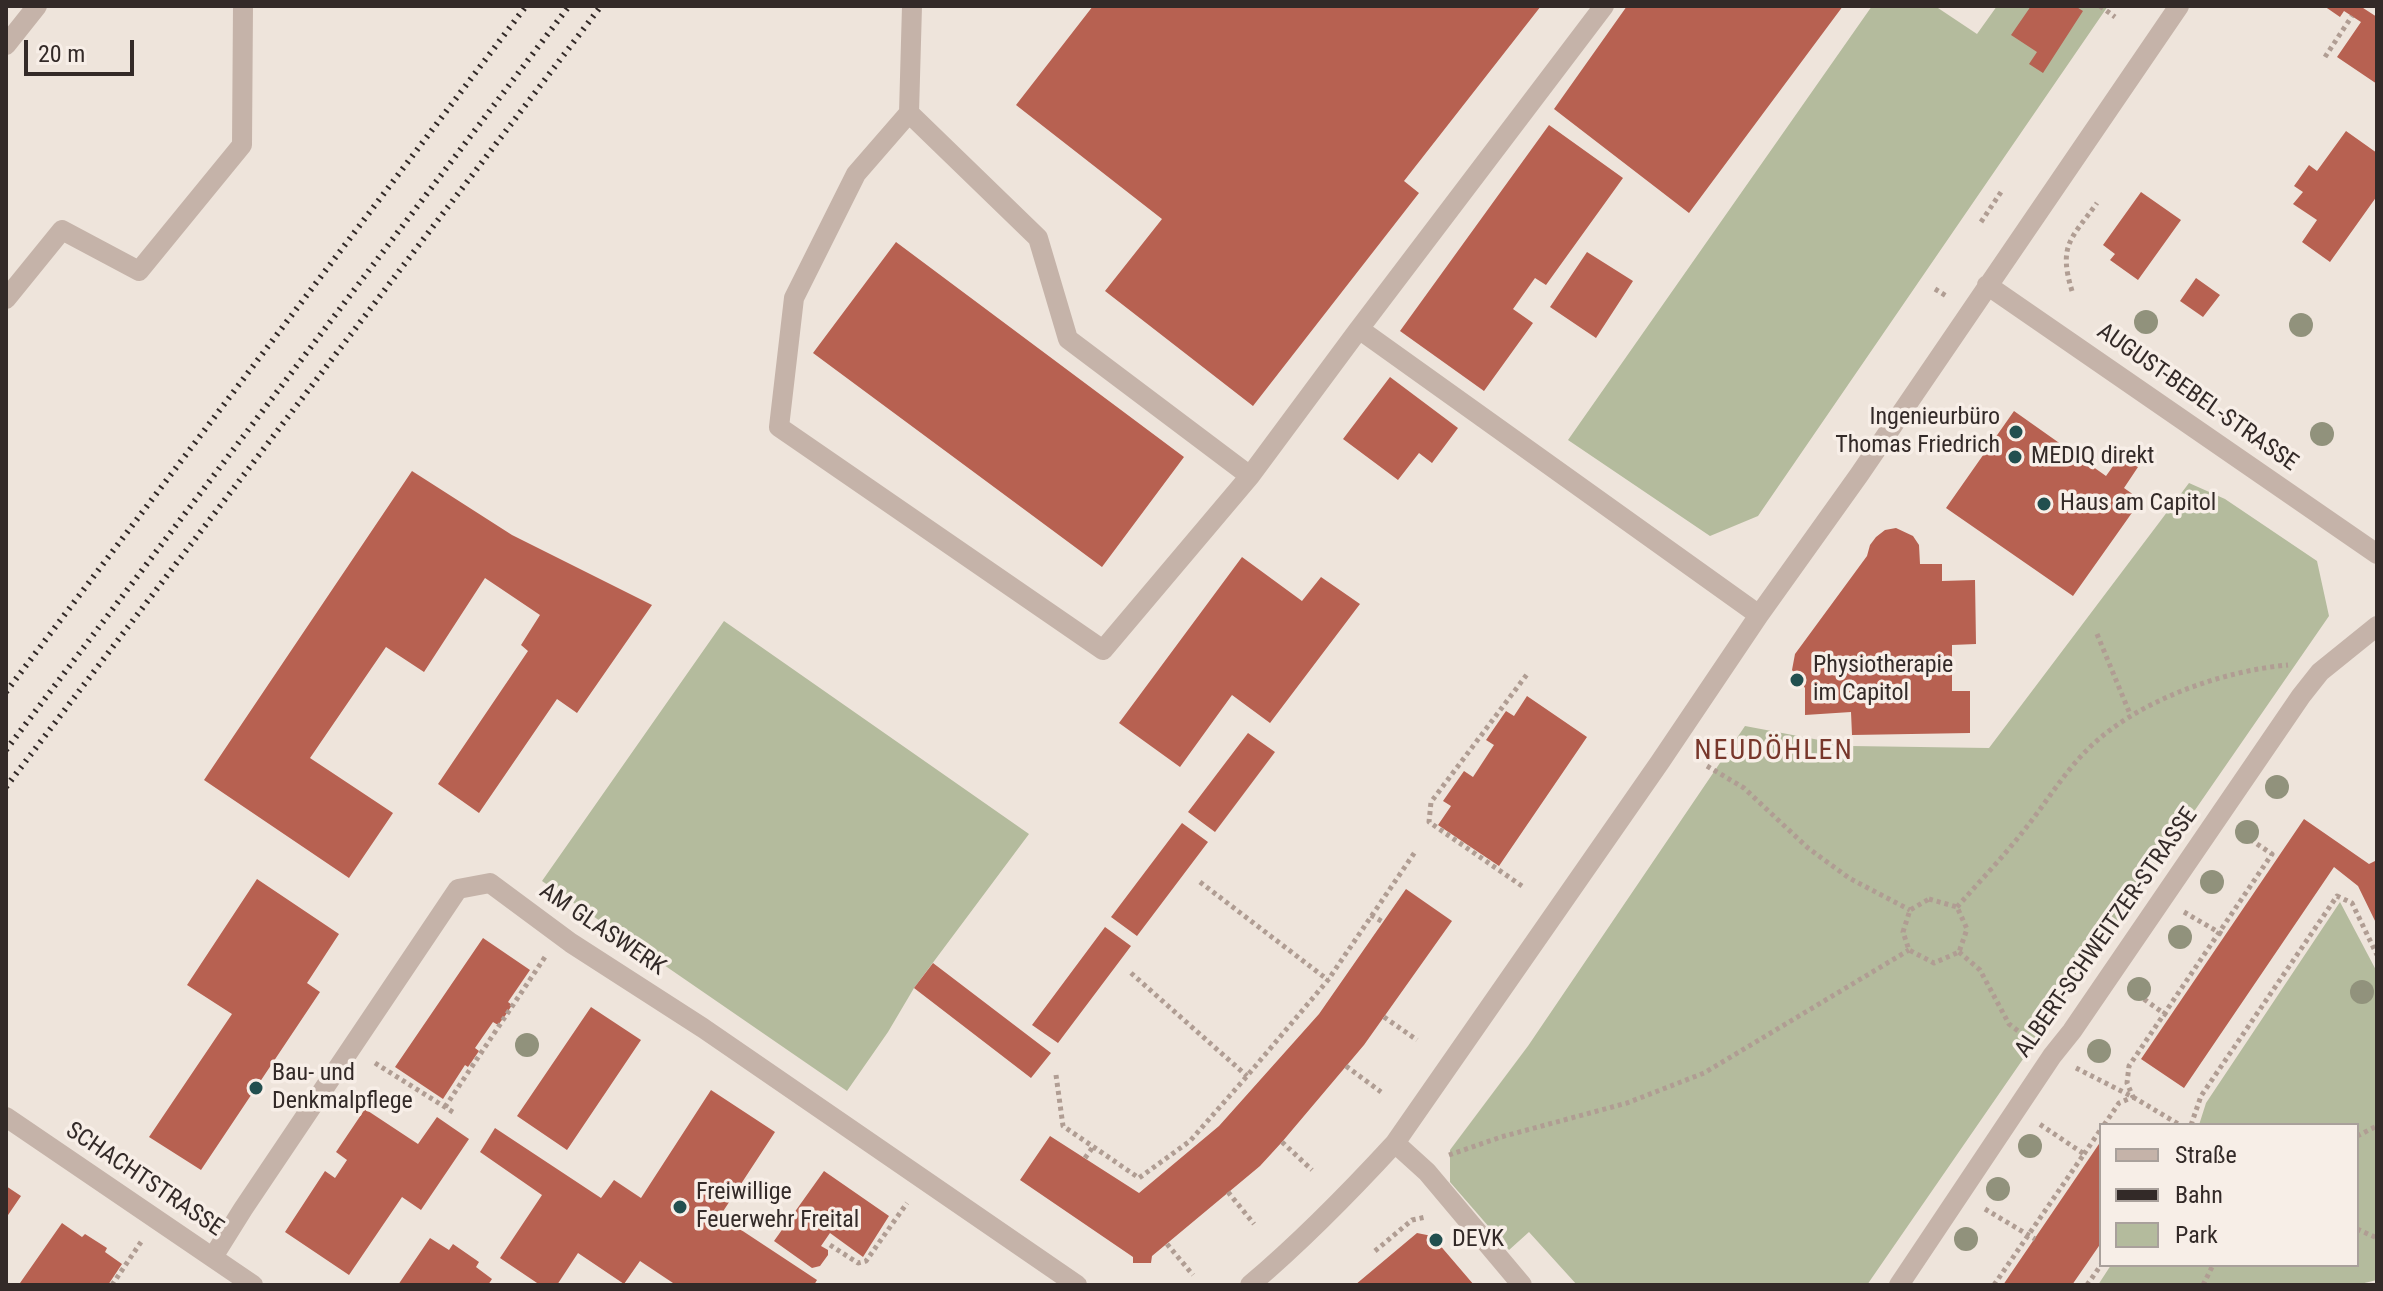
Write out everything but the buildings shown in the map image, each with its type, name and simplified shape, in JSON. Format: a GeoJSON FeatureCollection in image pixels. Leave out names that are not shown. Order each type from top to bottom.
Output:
{"type":"FeatureCollection","features":[{"type":"Feature","properties":{"kind":"street"},"geometry":{"type":"LineString","coordinates":[[6,45],[37,6]]}},
{"type":"Feature","properties":{"kind":"street"},"geometry":{"type":"LineString","coordinates":[[6,299],[62,230],[139,271],[242,145],[243,6]]}},
{"type":"Feature","properties":{"kind":"street"},"geometry":{"type":"LineString","coordinates":[[912,6],[909,113],[856,174],[794,298],[779,427],[1103,650],[1250,476],[1604,6]]}},
{"type":"Feature","properties":{"kind":"street"},"geometry":{"type":"LineString","coordinates":[[1250,1285],[1292,1249],[1395,1143],[1859,475],[2179,6]]}},
{"type":"Feature","properties":{"kind":"street"},"geometry":{"type":"LineString","coordinates":[[909,113],[1038,238],[1068,339],[1250,476]]}},
{"type":"Feature","properties":{"kind":"street","name":"AUGUST-BEBEL-STRASSE"},"geometry":{"type":"LineString","coordinates":[[1987,285],[2377,554]]}},
{"type":"Feature","properties":{"kind":"street"},"geometry":{"type":"LineString","coordinates":[[1359,329],[1759,615]]}},
{"type":"Feature","properties":{"kind":"street","name":"ALBERT-SCHWEITZER-STRASSE"},"geometry":{"type":"LineString","coordinates":[[1899,1285],[2052,1056],[2301,696],[2320,672],[2377,626]]}},
{"type":"Feature","properties":{"kind":"street","name":"AM GLASWERK"},"geometry":{"type":"LineString","coordinates":[[213,1257],[458,889],[490,883],[571,943],[703,1028],[1077,1285]]}},
{"type":"Feature","properties":{"kind":"street","name":"SCHACHTSTRASSE"},"geometry":{"type":"LineString","coordinates":[[6,1117],[253,1285]]}},
{"type":"Feature","properties":{"kind":"street"},"geometry":{"type":"LineString","coordinates":[[1395,1143],[1427,1172],[1522,1285]]}},
{"type":"Feature","properties":{"kind":"path"},"geometry":{"type":"LineString","coordinates":[[2100,6],[2115,17]]}},
{"type":"Feature","properties":{"kind":"path"},"geometry":{"type":"LineString","coordinates":[[2325,57],[2352,16]]}},
{"type":"Feature","properties":{"kind":"path"},"geometry":{"type":"LineString","coordinates":[[1981,222],[2003,189]]}},
{"type":"Feature","properties":{"kind":"path"},"geometry":{"type":"LineString","coordinates":[[2072,291],[2065,268],[2065,253],[2071,238],[2097,203]]}},
{"type":"Feature","properties":{"kind":"path"},"geometry":{"type":"LineString","coordinates":[[2097,634],[2130,714]]}},
{"type":"Feature","properties":{"kind":"path"},"geometry":{"type":"LineString","coordinates":[[1957,907],[2020,836],[2088,748],[2130,714],[2204,683],[2264,667],[2291,665]]}},
{"type":"Feature","properties":{"kind":"path"},"geometry":{"type":"LineString","coordinates":[[1522,886],[1429,822],[1431,802],[1528,673]]}},
{"type":"Feature","properties":{"kind":"path"},"geometry":{"type":"LineString","coordinates":[[1707,766],[1744,788],[1808,848],[1849,878],[1910,910]]}},
{"type":"Feature","properties":{"kind":"path"},"geometry":{"type":"LineString","coordinates":[[2105,1123],[2119,1103],[2133,1097],[2127,1083],[2129,1066],[2167,1016],[2275,855],[2231,828]]}},
{"type":"Feature","properties":{"kind":"path"},"geometry":{"type":"LineString","coordinates":[[1056,1075],[1063,1126],[1139,1178],[1190,1141],[1247,1076],[1328,980],[1415,852]]}},
{"type":"Feature","properties":{"kind":"path"},"geometry":{"type":"LineString","coordinates":[[1200,882],[1328,980]]}},
{"type":"Feature","properties":{"kind":"path"},"geometry":{"type":"LineString","coordinates":[[2192,1123],[2201,1096],[2337,896],[2352,903],[2377,955]]}},
{"type":"Feature","properties":{"kind":"path"},"geometry":{"type":"LineString","coordinates":[[1929,899],[1957,907],[1967,929],[1959,952],[1934,963],[1909,950],[1903,932],[1910,910],[1929,899]]}},
{"type":"Feature","properties":{"kind":"path"},"geometry":{"type":"LineString","coordinates":[[2180,909],[2222,935]]}},
{"type":"Feature","properties":{"kind":"path"},"geometry":{"type":"LineString","coordinates":[[1371,915],[1383,922]]}},
{"type":"Feature","properties":{"kind":"path"},"geometry":{"type":"LineString","coordinates":[[445,1107],[550,949]]}},
{"type":"Feature","properties":{"kind":"path"},"geometry":{"type":"LineString","coordinates":[[1438,1159],[1501,1137],[1627,1103],[1704,1073],[1909,950]]}},
{"type":"Feature","properties":{"kind":"path"},"geometry":{"type":"LineString","coordinates":[[1131,973],[1247,1076]]}},
{"type":"Feature","properties":{"kind":"path"},"geometry":{"type":"LineString","coordinates":[[2127,987],[2167,1016]]}},
{"type":"Feature","properties":{"kind":"path"},"geometry":{"type":"LineString","coordinates":[[1384,1017],[1417,1040]]}},
{"type":"Feature","properties":{"kind":"path"},"geometry":{"type":"LineString","coordinates":[[374,1063],[456,1114]]}},
{"type":"Feature","properties":{"kind":"path"},"geometry":{"type":"LineString","coordinates":[[1346,1066],[1381,1092]]}},
{"type":"Feature","properties":{"kind":"path"},"geometry":{"type":"LineString","coordinates":[[2034,1120],[2084,1154]]}},
{"type":"Feature","properties":{"kind":"path"},"geometry":{"type":"LineString","coordinates":[[2359,1135],[2377,1126]]}},
{"type":"Feature","properties":{"kind":"path"},"geometry":{"type":"LineString","coordinates":[[1994,1285],[2099,1132]]}},
{"type":"Feature","properties":{"kind":"path"},"geometry":{"type":"LineString","coordinates":[[1282,1142],[1312,1170]]}},
{"type":"Feature","properties":{"kind":"path"},"geometry":{"type":"LineString","coordinates":[[1085,1158],[1093,1147]]}},
{"type":"Feature","properties":{"kind":"path"},"geometry":{"type":"LineString","coordinates":[[1228,1192],[1254,1224]]}},
{"type":"Feature","properties":{"kind":"path"},"geometry":{"type":"LineString","coordinates":[[830,1245],[858,1263],[866,1261],[907,1203]]}},
{"type":"Feature","properties":{"kind":"path"},"geometry":{"type":"LineString","coordinates":[[1977,1204],[2035,1239]]}},
{"type":"Feature","properties":{"kind":"path"},"geometry":{"type":"LineString","coordinates":[[1375,1251],[1412,1220],[1425,1216],[1432,1221]]}},
{"type":"Feature","properties":{"kind":"path"},"geometry":{"type":"LineString","coordinates":[[1167,1244],[1193,1275]]}},
{"type":"Feature","properties":{"kind":"path"},"geometry":{"type":"LineString","coordinates":[[112,1285],[138,1246]]}},
{"type":"Feature","properties":{"kind":"path"},"geometry":{"type":"LineString","coordinates":[[2087,1285],[2100,1267]]}},
{"type":"Feature","properties":{"kind":"path"},"geometry":{"type":"LineString","coordinates":[[2203,1285],[2212,1267]]}},
{"type":"Feature","properties":{"kind":"green space"},"geometry":{"type":"Polygon","coordinates":[[[1872,6],[1935,6],[1977,34],[1997,6],[2108,6],[1758,516],[1710,536],[1568,440],[1872,6]]]}},
{"type":"Feature","properties":{"kind":"green space"},"geometry":{"type":"Polygon","coordinates":[[[2189,483],[2225,499],[2317,561],[2329,616],[1867,1285],[1577,1285],[1529,1232],[1509,1250],[1450,1182],[1450,1150],[1528,1046],[1745,726],[1851,746],[1989,748],[2189,483]]]}},
{"type":"Feature","properties":{"kind":"green space"},"geometry":{"type":"Polygon","coordinates":[[[724,621],[1029,834],[914,988],[847,1091],[542,881],[724,621]]]}},
{"type":"Feature","properties":{"kind":"green space"},"geometry":{"type":"Polygon","coordinates":[[[2340,902],[2377,972],[2377,1280],[2356,1285],[2098,1285],[2110,1267],[2359,1267],[2359,1123],[2200,1123],[2206,1103],[2340,902]]]}},
{"type":"Feature","properties":{"kind":"railway"},"geometry":{"type":"LineString","coordinates":[[6,692],[526,6]]}},
{"type":"Feature","properties":{"kind":"railway"},"geometry":{"type":"LineString","coordinates":[[6,750],[569,6]]}},
{"type":"Feature","properties":{"kind":"railway"},"geometry":{"type":"LineString","coordinates":[[6,787],[601,6]]}},
{"type":"Feature","properties":{"kind":"place","name":"Ingenieurbüro Thomas Friedrich"},"geometry":{"type":"Point","coordinates":[2016,432]}},
{"type":"Feature","properties":{"kind":"place","name":"MEDIQ direkt"},"geometry":{"type":"Point","coordinates":[2015,457]}},
{"type":"Feature","properties":{"kind":"place","name":"Haus am Capitol"},"geometry":{"type":"Point","coordinates":[2044,504]}},
{"type":"Feature","properties":{"kind":"place","name":"Physiotherapie im Capitol"},"geometry":{"type":"Point","coordinates":[1797,680]}},
{"type":"Feature","properties":{"kind":"place","name":"Bau- und Denkmalpflege"},"geometry":{"type":"Point","coordinates":[256,1088]}},
{"type":"Feature","properties":{"kind":"place","name":"Freiwillige Feuerwehr Freital"},"geometry":{"type":"Point","coordinates":[680,1207]}},
{"type":"Feature","properties":{"kind":"place","name":"DEVK"},"geometry":{"type":"Point","coordinates":[1436,1240]}},
{"type":"Feature","properties":{"kind":"district","name":"NEUDÖHLEN"},"geometry":{"type":"Point","coordinates":[1774,752]}}]}
